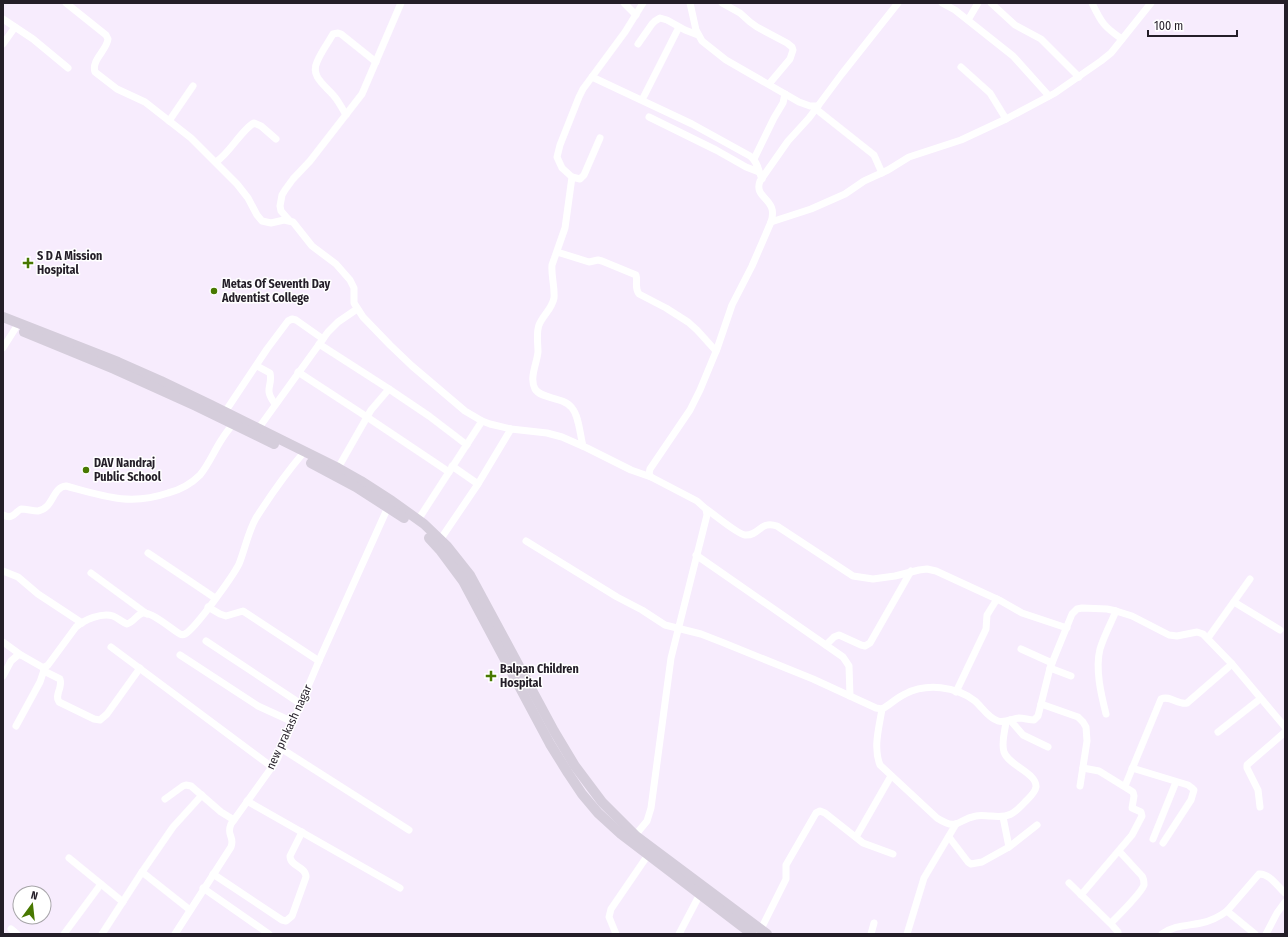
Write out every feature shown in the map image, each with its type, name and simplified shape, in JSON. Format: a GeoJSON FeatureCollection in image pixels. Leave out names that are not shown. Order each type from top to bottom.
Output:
{"type":"FeatureCollection","features":[{"type":"Feature","properties":{"kind":"main road"},"geometry":{"type":"LineString","coordinates":[[3,317],[161,380],[225,412],[302,454],[356,487],[416,527],[431,540],[456,570],[550,744],[582,794],[598,813],[764,932]]}},
{"type":"Feature","properties":{"kind":"main road"},"geometry":{"type":"LineString","coordinates":[[3,324],[114,369],[233,424],[338,468],[373,489],[418,520],[435,534],[456,556],[470,575],[554,731],[575,766],[602,802],[633,838]]}},
{"type":"Feature","properties":{"kind":"main road"},"geometry":{"type":"LineString","coordinates":[[650,851],[700,894],[752,934]]}},
{"type":"Feature","properties":{"kind":"street"},"geometry":{"type":"LineString","coordinates":[[66,3],[106,35],[108,39],[95,64],[95,72],[117,89],[145,102],[191,138],[238,184],[262,221],[271,223],[289,220]]}},
{"type":"Feature","properties":{"kind":"street"},"geometry":{"type":"LineString","coordinates":[[401,3],[364,90],[306,166],[293,179],[285,190],[282,195],[280,206],[281,211],[289,220],[293,222],[312,246],[336,264],[347,276],[354,288],[354,303],[357,309],[390,345],[412,366],[465,411],[482,422],[511,429],[554,434],[583,446],[697,500],[706,509],[741,534],[750,535],[770,524],[777,526],[853,576],[874,579],[894,576],[911,571],[927,569],[936,571],[997,599],[1022,613],[1067,628]]}},
{"type":"Feature","properties":{"kind":"street"},"geometry":{"type":"LineString","coordinates":[[624,3],[636,15]]}},
{"type":"Feature","properties":{"kind":"street"},"geometry":{"type":"LineString","coordinates":[[600,138],[584,176],[580,179],[572,177],[562,168],[557,157],[558,151],[579,97],[643,3]]}},
{"type":"Feature","properties":{"kind":"street"},"geometry":{"type":"LineString","coordinates":[[690,3],[694,24],[702,41],[721,57],[785,94],[806,104],[817,107],[874,155],[882,173]]}},
{"type":"Feature","properties":{"kind":"street"},"geometry":{"type":"LineString","coordinates":[[722,3],[792,47],[793,50],[790,59],[769,84]]}},
{"type":"Feature","properties":{"kind":"street"},"geometry":{"type":"LineString","coordinates":[[760,175],[803,126],[898,3]]}},
{"type":"Feature","properties":{"kind":"street"},"geometry":{"type":"LineString","coordinates":[[942,3],[955,10],[1013,56],[1049,96]]}},
{"type":"Feature","properties":{"kind":"street"},"geometry":{"type":"LineString","coordinates":[[968,20],[978,3]]}},
{"type":"Feature","properties":{"kind":"street"},"geometry":{"type":"LineString","coordinates":[[991,3],[1015,25],[1028,31],[1044,42],[1079,77]]}},
{"type":"Feature","properties":{"kind":"street"},"geometry":{"type":"LineString","coordinates":[[1092,3],[1109,30],[1122,39]]}},
{"type":"Feature","properties":{"kind":"street"},"geometry":{"type":"LineString","coordinates":[[771,222],[811,209],[845,194],[864,181],[882,173],[909,157],[961,140],[1006,120],[1064,88],[1108,56],[1151,3]]}},
{"type":"Feature","properties":{"kind":"street"},"geometry":{"type":"LineString","coordinates":[[3,19],[33,40],[68,68]]}},
{"type":"Feature","properties":{"kind":"street"},"geometry":{"type":"LineString","coordinates":[[638,44],[652,24],[658,19],[666,20],[698,35]]}},
{"type":"Feature","properties":{"kind":"street"},"geometry":{"type":"LineString","coordinates":[[3,44],[15,27]]}},
{"type":"Feature","properties":{"kind":"street"},"geometry":{"type":"LineString","coordinates":[[642,100],[679,27]]}},
{"type":"Feature","properties":{"kind":"street"},"geometry":{"type":"LineString","coordinates":[[346,115],[334,96],[321,84],[318,79],[315,73],[316,62],[333,34],[338,33],[376,62]]}},
{"type":"Feature","properties":{"kind":"street"},"geometry":{"type":"LineString","coordinates":[[961,67],[990,93],[1006,120]]}},
{"type":"Feature","properties":{"kind":"street"},"geometry":{"type":"LineString","coordinates":[[592,77],[692,124],[754,159],[760,175],[758,186],[759,190],[771,205],[773,216],[752,266],[732,305],[716,351],[700,390],[690,410],[652,464],[649,474],[651,477]]}},
{"type":"Feature","properties":{"kind":"street"},"geometry":{"type":"LineString","coordinates":[[169,121],[193,86]]}},
{"type":"Feature","properties":{"kind":"street"},"geometry":{"type":"LineString","coordinates":[[754,159],[783,103],[785,94]]}},
{"type":"Feature","properties":{"kind":"street"},"geometry":{"type":"LineString","coordinates":[[649,117],[716,150],[760,175]]}},
{"type":"Feature","properties":{"kind":"street"},"geometry":{"type":"LineString","coordinates":[[216,162],[225,155],[248,127],[254,123],[261,126],[276,139]]}},
{"type":"Feature","properties":{"kind":"street"},"geometry":{"type":"LineString","coordinates":[[572,177],[564,228],[552,270],[554,299],[538,327],[538,353],[534,372],[534,385],[535,390],[539,393],[563,400],[570,404],[576,414],[583,446]]}},
{"type":"Feature","properties":{"kind":"street"},"geometry":{"type":"LineString","coordinates":[[557,252],[589,262],[598,260],[602,261],[636,274],[637,277],[635,284],[639,294],[666,308],[688,322],[716,351]]}},
{"type":"Feature","properties":{"kind":"street"},"geometry":{"type":"LineString","coordinates":[[258,429],[298,372],[333,326],[357,309]]}},
{"type":"Feature","properties":{"kind":"street"},"geometry":{"type":"LineString","coordinates":[[225,412],[288,321],[292,319],[296,320],[321,341],[430,416],[467,444]]}},
{"type":"Feature","properties":{"kind":"street"},"geometry":{"type":"LineString","coordinates":[[3,348],[15,329]]}},
{"type":"Feature","properties":{"kind":"street"},"geometry":{"type":"LineString","coordinates":[[257,366],[270,373],[268,392],[275,404]]}},
{"type":"Feature","properties":{"kind":"street"},"geometry":{"type":"LineString","coordinates":[[298,372],[450,470],[478,484]]}},
{"type":"Feature","properties":{"kind":"street"},"geometry":{"type":"LineString","coordinates":[[338,468],[367,417],[389,389]]}},
{"type":"Feature","properties":{"kind":"street"},"geometry":{"type":"LineString","coordinates":[[418,520],[482,422]]}},
{"type":"Feature","properties":{"kind":"street"},"geometry":{"type":"LineString","coordinates":[[3,515],[11,517],[21,509],[41,510],[50,503],[59,488],[66,486],[105,497],[136,500],[172,492],[191,483],[200,474],[211,460],[222,439],[233,424]]}},
{"type":"Feature","properties":{"kind":"street"},"geometry":{"type":"LineString","coordinates":[[440,540],[478,484],[511,429]]}},
{"type":"Feature","properties":{"kind":"street"},"geometry":{"type":"LineString","coordinates":[[91,573],[146,614],[155,617],[183,635],[189,631],[216,598],[235,571],[255,520],[302,454]]}},
{"type":"Feature","properties":{"kind":"street","name":"new prakash nagar"},"geometry":{"type":"LineString","coordinates":[[175,934],[231,847],[233,842],[229,830],[234,820],[272,767],[282,749],[319,661],[388,508]]}},
{"type":"Feature","properties":{"kind":"street"},"geometry":{"type":"LineString","coordinates":[[633,838],[647,821],[651,808],[669,665],[696,555],[706,521],[706,509]]}},
{"type":"Feature","properties":{"kind":"street"},"geometry":{"type":"LineString","coordinates":[[526,541],[617,597],[651,615],[665,625],[701,634],[740,649],[876,708],[882,709],[905,694],[927,687],[935,687],[969,697],[995,720],[1008,721],[1019,718],[1034,720],[1038,716],[1051,665],[1072,614],[1077,609],[1082,608],[1116,611],[1137,618],[1169,636],[1197,632],[1203,634],[1232,664],[1285,728]]}},
{"type":"Feature","properties":{"kind":"street"},"geometry":{"type":"LineString","coordinates":[[148,553],[216,598]]}},
{"type":"Feature","properties":{"kind":"street"},"geometry":{"type":"LineString","coordinates":[[696,555],[843,657],[849,666],[850,696]]}},
{"type":"Feature","properties":{"kind":"street"},"geometry":{"type":"LineString","coordinates":[[3,571],[18,577],[38,594],[82,623]]}},
{"type":"Feature","properties":{"kind":"street"},"geometry":{"type":"LineString","coordinates":[[826,645],[834,637],[839,635],[861,645],[865,646],[870,643],[911,571]]}},
{"type":"Feature","properties":{"kind":"street"},"geometry":{"type":"LineString","coordinates":[[1208,638],[1250,579]]}},
{"type":"Feature","properties":{"kind":"street"},"geometry":{"type":"LineString","coordinates":[[956,692],[986,629],[987,615],[997,599]]}},
{"type":"Feature","properties":{"kind":"street"},"geometry":{"type":"LineString","coordinates":[[1234,602],[1280,630]]}},
{"type":"Feature","properties":{"kind":"street"},"geometry":{"type":"LineString","coordinates":[[208,607],[226,616],[243,611],[319,661]]}},
{"type":"Feature","properties":{"kind":"street"},"geometry":{"type":"LineString","coordinates":[[1106,714],[1099,659],[1100,648],[1116,611]]}},
{"type":"Feature","properties":{"kind":"street"},"geometry":{"type":"LineString","coordinates":[[16,726],[45,669],[76,627],[91,619],[106,615],[110,615],[127,624],[142,613],[146,614]]}},
{"type":"Feature","properties":{"kind":"street"},"geometry":{"type":"LineString","coordinates":[[206,641],[301,704]]}},
{"type":"Feature","properties":{"kind":"street"},"geometry":{"type":"LineString","coordinates":[[3,642],[60,679],[60,686],[57,696],[57,700],[59,702],[94,719],[100,720],[107,714],[140,668]]}},
{"type":"Feature","properties":{"kind":"street"},"geometry":{"type":"LineString","coordinates":[[111,647],[272,767]]}},
{"type":"Feature","properties":{"kind":"street"},"geometry":{"type":"LineString","coordinates":[[1021,649],[1071,676]]}},
{"type":"Feature","properties":{"kind":"street"},"geometry":{"type":"LineString","coordinates":[[3,676],[14,657],[21,655]]}},
{"type":"Feature","properties":{"kind":"street"},"geometry":{"type":"LineString","coordinates":[[180,656],[258,706],[293,722]]}},
{"type":"Feature","properties":{"kind":"street"},"geometry":{"type":"LineString","coordinates":[[1124,786],[1161,699],[1166,698],[1181,704],[1187,703],[1232,664]]}},
{"type":"Feature","properties":{"kind":"street"},"geometry":{"type":"LineString","coordinates":[[1218,732],[1260,698]]}},
{"type":"Feature","properties":{"kind":"street"},"geometry":{"type":"LineString","coordinates":[[1041,704],[1078,717],[1086,728],[1087,734],[1080,786]]}},
{"type":"Feature","properties":{"kind":"street"},"geometry":{"type":"LineString","coordinates":[[882,709],[876,744],[876,752],[880,765],[937,818],[948,824],[956,824],[976,815],[1003,817],[1010,816],[1017,811],[1034,792],[1036,787],[1033,778],[1010,760],[1004,752],[1003,746],[1008,721]]}},
{"type":"Feature","properties":{"kind":"street"},"geometry":{"type":"LineString","coordinates":[[1008,721],[1023,735],[1048,747]]}},
{"type":"Feature","properties":{"kind":"street"},"geometry":{"type":"LineString","coordinates":[[1260,807],[1258,790],[1247,768],[1247,765],[1285,732]]}},
{"type":"Feature","properties":{"kind":"street"},"geometry":{"type":"LineString","coordinates":[[282,749],[409,830]]}},
{"type":"Feature","properties":{"kind":"street"},"geometry":{"type":"LineString","coordinates":[[1081,895],[1135,831],[1142,816],[1140,812],[1132,808],[1134,793],[1099,772],[1083,768]]}},
{"type":"Feature","properties":{"kind":"street"},"geometry":{"type":"LineString","coordinates":[[1132,768],[1192,788],[1194,795],[1192,800],[1163,843]]}},
{"type":"Feature","properties":{"kind":"street"},"geometry":{"type":"LineString","coordinates":[[856,837],[891,776]]}},
{"type":"Feature","properties":{"kind":"street"},"geometry":{"type":"LineString","coordinates":[[1153,839],[1176,782]]}},
{"type":"Feature","properties":{"kind":"street"},"geometry":{"type":"LineString","coordinates":[[164,799],[186,785],[195,788],[221,812],[234,820]]}},
{"type":"Feature","properties":{"kind":"street"},"geometry":{"type":"LineString","coordinates":[[102,934],[173,827],[202,795]]}},
{"type":"Feature","properties":{"kind":"street"},"geometry":{"type":"LineString","coordinates":[[248,801],[400,888]]}},
{"type":"Feature","properties":{"kind":"street"},"geometry":{"type":"LineString","coordinates":[[764,932],[786,879],[786,865],[816,813],[820,811],[825,813],[869,846],[893,854]]}},
{"type":"Feature","properties":{"kind":"street"},"geometry":{"type":"LineString","coordinates":[[1003,817],[1009,847]]}},
{"type":"Feature","properties":{"kind":"street"},"geometry":{"type":"LineString","coordinates":[[907,934],[924,878],[956,824]]}},
{"type":"Feature","properties":{"kind":"street"},"geometry":{"type":"LineString","coordinates":[[949,837],[971,864],[982,862],[1009,847],[1037,825]]}},
{"type":"Feature","properties":{"kind":"street"},"geometry":{"type":"LineString","coordinates":[[213,874],[282,920],[286,921],[292,916],[306,877],[304,870],[290,860],[290,856],[302,832]]}},
{"type":"Feature","properties":{"kind":"street"},"geometry":{"type":"LineString","coordinates":[[616,934],[609,917],[611,909],[650,851]]}},
{"type":"Feature","properties":{"kind":"street"},"geometry":{"type":"LineString","coordinates":[[1111,923],[1140,891],[1144,883],[1142,876],[1119,851]]}},
{"type":"Feature","properties":{"kind":"street"},"geometry":{"type":"LineString","coordinates":[[69,858],[123,902]]}},
{"type":"Feature","properties":{"kind":"street"},"geometry":{"type":"LineString","coordinates":[[142,872],[190,910]]}},
{"type":"Feature","properties":{"kind":"street"},"geometry":{"type":"LineString","coordinates":[[1162,934],[1180,926],[1202,923],[1221,916],[1259,874],[1266,876],[1285,894]]}},
{"type":"Feature","properties":{"kind":"street"},"geometry":{"type":"LineString","coordinates":[[64,934],[101,884]]}},
{"type":"Feature","properties":{"kind":"street"},"geometry":{"type":"LineString","coordinates":[[1069,884],[1111,923],[1118,934]]}},
{"type":"Feature","properties":{"kind":"street"},"geometry":{"type":"LineString","coordinates":[[204,888],[270,934]]}},
{"type":"Feature","properties":{"kind":"street"},"geometry":{"type":"LineString","coordinates":[[679,934],[700,894]]}},
{"type":"Feature","properties":{"kind":"street"},"geometry":{"type":"LineString","coordinates":[[1266,934],[1277,913],[1285,902]]}},
{"type":"Feature","properties":{"kind":"street"},"geometry":{"type":"LineString","coordinates":[[1227,911],[1255,934]]}},
{"type":"Feature","properties":{"kind":"street"},"geometry":{"type":"LineString","coordinates":[[871,934],[874,923]]}},
{"type":"Feature","properties":{"kind":"street"},"geometry":{"type":"LineString","coordinates":[[11,929],[17,934]]}},
{"type":"Feature","properties":{"kind":"place","name":"S D A Mission Hospital"},"geometry":{"type":"Point","coordinates":[28,263]}},
{"type":"Feature","properties":{"kind":"place","name":"Metas Of Seventh Day Adventist College"},"geometry":{"type":"Point","coordinates":[214,291]}},
{"type":"Feature","properties":{"kind":"place","name":"DAV Nandraj Public School"},"geometry":{"type":"Point","coordinates":[86,470]}},
{"type":"Feature","properties":{"kind":"place","name":"Balpan Children Hospital"},"geometry":{"type":"Point","coordinates":[491,676]}}]}
